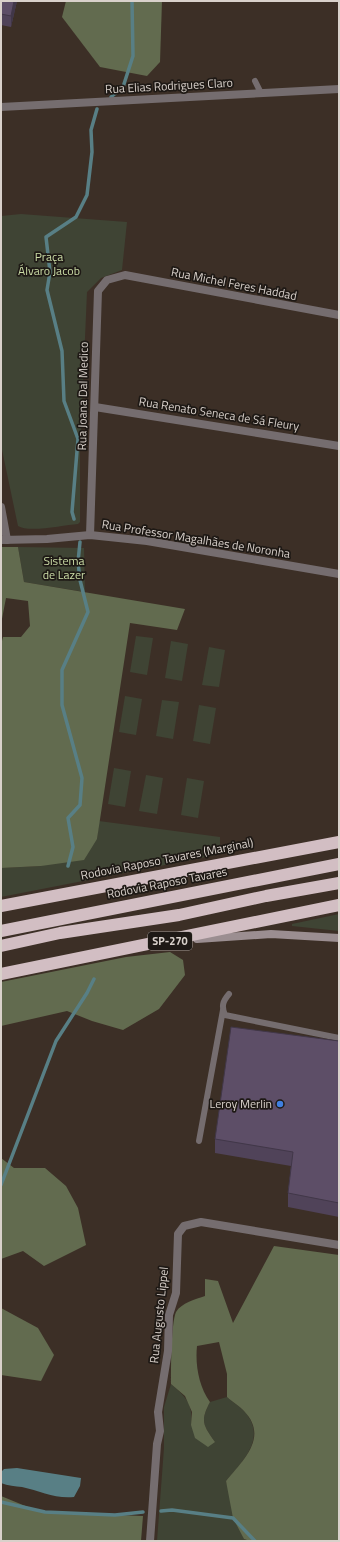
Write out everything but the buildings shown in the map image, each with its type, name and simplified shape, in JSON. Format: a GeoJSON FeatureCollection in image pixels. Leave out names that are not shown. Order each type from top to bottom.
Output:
{"type":"FeatureCollection","features":[{"type":"Feature","properties":{"kind":"highway","name":"Rodovia Raposo Tavares (Marginal)"},"geometry":{"type":"LineString","coordinates":[[1,906],[339,842]]}},
{"type":"Feature","properties":{"kind":"highway","name":"Rodovia Raposo Tavares"},"geometry":{"type":"LineString","coordinates":[[1,931],[339,864]]}},
{"type":"Feature","properties":{"kind":"highway","name":"SP-270"},"geometry":{"type":"LineString","coordinates":[[1,946],[60,933],[180,915],[339,882]]}},
{"type":"Feature","properties":{"kind":"highway","name":"SP-270"},"geometry":{"type":"LineString","coordinates":[[1,974],[339,904]]}},
{"type":"Feature","properties":{"kind":"highway"},"geometry":{"type":"LineString","coordinates":[[1,954],[28,947],[60,933]]}},
{"type":"Feature","properties":{"kind":"main road"},"geometry":{"type":"LineString","coordinates":[[166,941],[271,934],[339,938]]}},
{"type":"Feature","properties":{"kind":"street","name":"Rua Elias Rodrigues Claro"},"geometry":{"type":"LineString","coordinates":[[1,107],[339,89]]}},
{"type":"Feature","properties":{"kind":"street","name":"Rua Michel Feres Haddad"},"geometry":{"type":"LineString","coordinates":[[125,275],[339,315]]}},
{"type":"Feature","properties":{"kind":"street","name":"Rua Joana Dal Medico"},"geometry":{"type":"LineString","coordinates":[[90,534],[98,291],[107,280],[125,275]]}},
{"type":"Feature","properties":{"kind":"street","name":"Rua Renato Seneca de Sá Fleury"},"geometry":{"type":"LineString","coordinates":[[95,407],[339,446]]}},
{"type":"Feature","properties":{"kind":"street"},"geometry":{"type":"LineString","coordinates":[[1,507],[4,540]]}},
{"type":"Feature","properties":{"kind":"street","name":"Rua Professor Magalhães de Noronha"},"geometry":{"type":"LineString","coordinates":[[4,540],[90,534],[339,574]]}},
{"type":"Feature","properties":{"kind":"street","name":"Rua Augusto Lippel"},"geometry":{"type":"LineString","coordinates":[[150,1541],[157,1444],[160,1431],[158,1412],[168,1351],[169,1315],[176,1293],[178,1234],[184,1226],[201,1222],[339,1245]]}},
{"type":"Feature","properties":{"kind":"lane"},"geometry":{"type":"LineString","coordinates":[[255,81],[261,93]]}},
{"type":"Feature","properties":{"kind":"lane"},"geometry":{"type":"LineString","coordinates":[[199,1141],[224,1000],[229,994]]}},
{"type":"Feature","properties":{"kind":"lane"},"geometry":{"type":"LineString","coordinates":[[223,1010],[225,1014],[339,1038]]}},
{"type":"Feature","properties":{"kind":"green space"},"geometry":{"type":"Polygon","coordinates":[[[66,1],[162,1],[160,62],[147,76],[100,67],[62,17],[66,1]]]}},
{"type":"Feature","properties":{"kind":"green space","name":"Praça Álvaro Jacob"},"geometry":{"type":"Polygon","coordinates":[[[21,214],[127,222],[122,270],[101,278],[87,292],[80,452],[80,522],[78,524],[38,529],[23,528],[18,526],[1,445],[1,216],[21,214]]]}},
{"type":"Feature","properties":{"kind":"green space"},"geometry":{"type":"Polygon","coordinates":[[[1,547],[18,547],[24,582],[185,609],[177,630],[130,623],[97,839],[84,860],[41,866],[1,868],[1,645],[3,637],[21,637],[30,626],[28,601],[6,598],[1,624],[1,547]]]}},
{"type":"Feature","properties":{"kind":"green space","name":"Sistema de Lazer"},"geometry":{"type":"Polygon","coordinates":[[[18,547],[84,548],[85,592],[24,582],[18,547]]]}},
{"type":"Feature","properties":{"kind":"green space"},"geometry":{"type":"Polygon","coordinates":[[[136,636],[153,638],[147,675],[130,672],[136,636]]]}},
{"type":"Feature","properties":{"kind":"green space"},"geometry":{"type":"Polygon","coordinates":[[[171,641],[188,644],[182,681],[165,678],[171,641]]]}},
{"type":"Feature","properties":{"kind":"green space"},"geometry":{"type":"Polygon","coordinates":[[[209,647],[225,650],[219,687],[202,685],[209,647]]]}},
{"type":"Feature","properties":{"kind":"green space"},"geometry":{"type":"Polygon","coordinates":[[[125,696],[142,699],[136,735],[119,732],[125,696]]]}},
{"type":"Feature","properties":{"kind":"green space"},"geometry":{"type":"Polygon","coordinates":[[[162,700],[179,702],[173,739],[156,736],[162,700]]]}},
{"type":"Feature","properties":{"kind":"green space"},"geometry":{"type":"Polygon","coordinates":[[[199,705],[216,708],[210,744],[193,741],[199,705]]]}},
{"type":"Feature","properties":{"kind":"green space"},"geometry":{"type":"Polygon","coordinates":[[[114,768],[131,771],[125,807],[108,804],[114,768]]]}},
{"type":"Feature","properties":{"kind":"green space"},"geometry":{"type":"Polygon","coordinates":[[[146,775],[163,778],[157,814],[139,811],[146,775]]]}},
{"type":"Feature","properties":{"kind":"green space"},"geometry":{"type":"Polygon","coordinates":[[[187,778],[204,781],[198,818],[181,815],[187,778]]]}},
{"type":"Feature","properties":{"kind":"green space"},"geometry":{"type":"Polygon","coordinates":[[[99,821],[220,837],[220,851],[216,855],[1,897],[1,868],[41,866],[97,839],[99,821]]]}},
{"type":"Feature","properties":{"kind":"green space"},"geometry":{"type":"Polygon","coordinates":[[[339,914],[339,931],[292,926],[292,924],[339,914]]]}},
{"type":"Feature","properties":{"kind":"green space"},"geometry":{"type":"Polygon","coordinates":[[[170,952],[183,960],[185,975],[159,1009],[123,1030],[92,1021],[67,1011],[1,1026],[1,982],[126,957],[170,952]]]}},
{"type":"Feature","properties":{"kind":"green space"},"geometry":{"type":"Polygon","coordinates":[[[1,1158],[14,1168],[45,1168],[66,1186],[78,1208],[86,1245],[44,1266],[23,1251],[1,1259],[1,1158]]]}},
{"type":"Feature","properties":{"kind":"green space"},"geometry":{"type":"Polygon","coordinates":[[[274,1246],[339,1255],[339,1541],[250,1541],[244,1539],[233,1518],[226,1481],[240,1465],[251,1448],[254,1439],[254,1430],[251,1421],[244,1411],[227,1397],[227,1374],[219,1342],[197,1346],[197,1368],[203,1390],[210,1402],[205,1414],[204,1423],[215,1442],[208,1447],[195,1438],[191,1425],[192,1412],[185,1396],[171,1384],[173,1326],[174,1318],[178,1309],[189,1302],[205,1296],[205,1279],[218,1281],[233,1323],[274,1246]]]}},
{"type":"Feature","properties":{"kind":"green space"},"geometry":{"type":"Polygon","coordinates":[[[1,1308],[38,1328],[54,1355],[41,1381],[1,1375],[1,1308]]]}},
{"type":"Feature","properties":{"kind":"green space"},"geometry":{"type":"Polygon","coordinates":[[[171,1384],[181,1393],[190,1406],[191,1425],[215,1442],[204,1423],[205,1414],[210,1402],[227,1397],[242,1409],[251,1421],[254,1430],[250,1448],[245,1457],[226,1481],[244,1539],[250,1541],[157,1541],[164,1448],[164,1407],[171,1384]]]}},
{"type":"Feature","properties":{"kind":"green space"},"geometry":{"type":"Polygon","coordinates":[[[1,1496],[40,1512],[143,1516],[141,1541],[1,1541],[1,1496]]]}},
{"type":"Feature","properties":{"kind":"water"},"geometry":{"type":"Polygon","coordinates":[[[17,1468],[81,1478],[80,1486],[74,1497],[60,1497],[1,1483],[1,1472],[4,1469],[17,1468]]]}},
{"type":"Feature","properties":{"kind":"waterway"},"geometry":{"type":"LineString","coordinates":[[111,97],[123,87],[133,56],[132,1]]}},
{"type":"Feature","properties":{"kind":"waterway"},"geometry":{"type":"LineString","coordinates":[[74,519],[72,512],[78,439],[64,401],[62,351],[47,290],[50,272],[46,237],[76,217],[87,195],[92,152],[91,130],[97,109]]}},
{"type":"Feature","properties":{"kind":"waterway"},"geometry":{"type":"LineString","coordinates":[[68,866],[73,847],[68,818],[80,805],[82,778],[62,705],[62,670],[88,612],[80,580],[78,562],[80,542]]}},
{"type":"Feature","properties":{"kind":"waterway"},"geometry":{"type":"LineString","coordinates":[[1,1185],[56,1041],[87,993],[94,979]]}},
{"type":"Feature","properties":{"kind":"waterway"},"geometry":{"type":"LineString","coordinates":[[1,1502],[45,1512],[115,1515],[143,1512]]}},
{"type":"Feature","properties":{"kind":"waterway"},"geometry":{"type":"LineString","coordinates":[[161,1511],[172,1510],[233,1518],[255,1541]]}},
{"type":"Feature","properties":{"kind":"place","name":"Leroy Merlin"},"geometry":{"type":"Point","coordinates":[280,1104]}}]}
